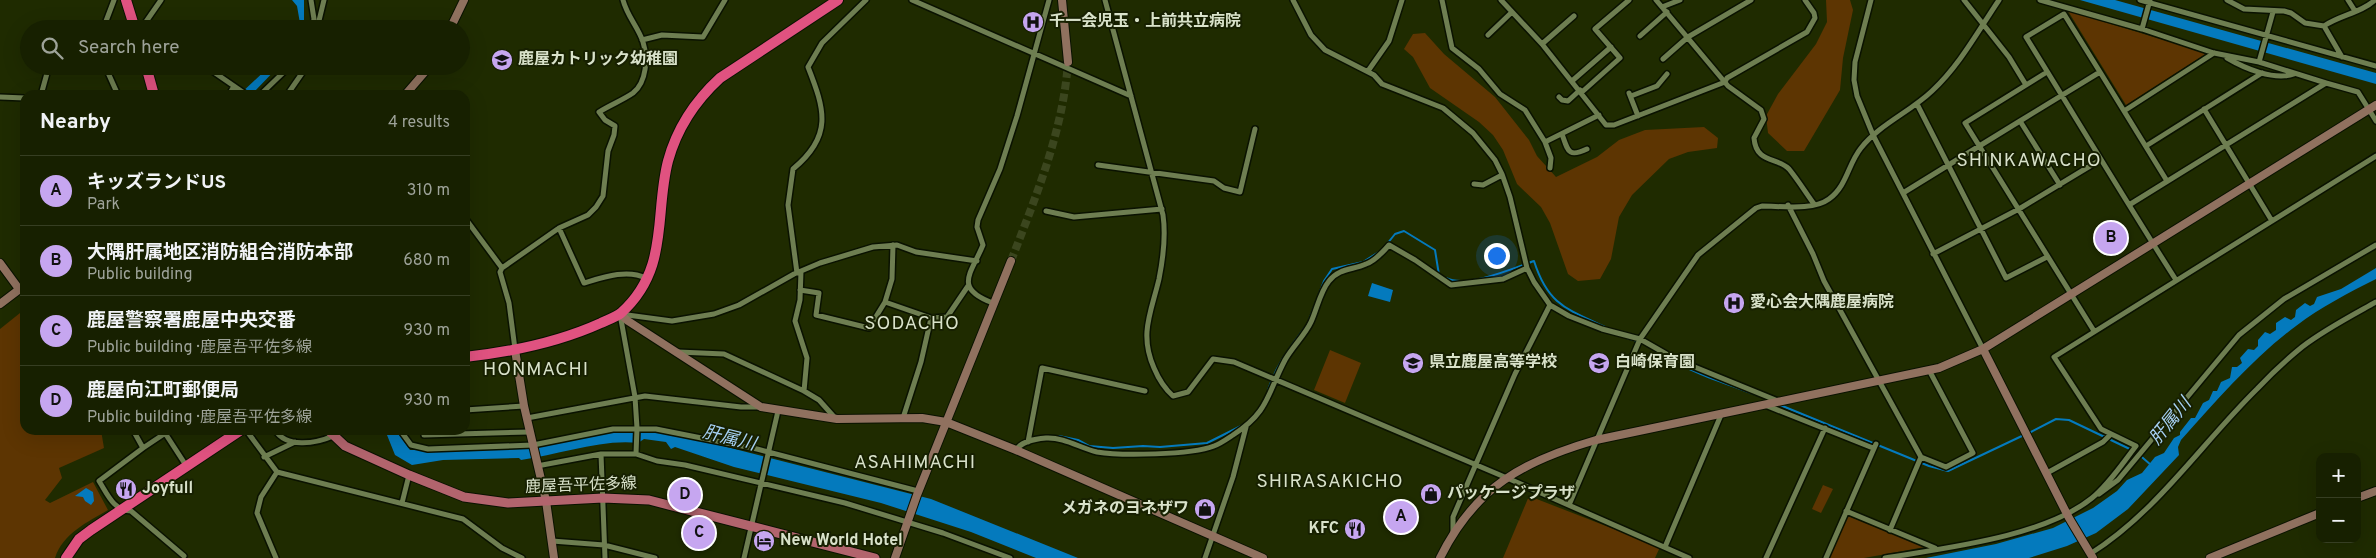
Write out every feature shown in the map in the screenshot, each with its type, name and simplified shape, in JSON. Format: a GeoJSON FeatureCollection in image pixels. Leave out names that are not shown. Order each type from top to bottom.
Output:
{"type":"FeatureCollection","features":[{"type":"Feature","properties":{"kind":"highway"},"geometry":{"type":"LineString","coordinates":[[126,0],[134,20]]}},
{"type":"Feature","properties":{"kind":"highway"},"geometry":{"type":"LineString","coordinates":[[470,356],[515,350],[590,328],[620,314],[646,278],[657,253],[668,162],[676,137],[685,119],[720,78],[838,0]]}},
{"type":"Feature","properties":{"kind":"highway"},"geometry":{"type":"LineString","coordinates":[[148,75],[153,90]]}},
{"type":"Feature","properties":{"kind":"highway"},"geometry":{"type":"LineString","coordinates":[[66,558],[79,539],[234,435]]}},
{"type":"Feature","properties":{"kind":"main road","name":"鹿屋吾平佐多線"},"geometry":{"type":"LineString","coordinates":[[332,435],[345,446],[464,497],[482,501],[508,503],[603,498],[649,500],[875,558]]}},
{"type":"Feature","properties":{"kind":"street"},"geometry":{"type":"LineString","coordinates":[[106,20],[114,0]]}},
{"type":"Feature","properties":{"kind":"street"},"geometry":{"type":"LineString","coordinates":[[147,20],[161,0]]}},
{"type":"Feature","properties":{"kind":"street"},"geometry":{"type":"LineString","coordinates":[[311,0],[314,20]]}},
{"type":"Feature","properties":{"kind":"street"},"geometry":{"type":"LineString","coordinates":[[319,20],[324,0]]}},
{"type":"Feature","properties":{"kind":"street"},"geometry":{"type":"LineString","coordinates":[[454,20],[464,0]]}},
{"type":"Feature","properties":{"kind":"street"},"geometry":{"type":"LineString","coordinates":[[554,558],[546,501],[524,406],[508,302],[500,272],[502,268],[559,228],[588,215],[604,196],[608,151],[614,135],[614,126],[605,120],[599,112],[633,93],[639,87],[646,69],[642,40],[627,14],[623,0]]}},
{"type":"Feature","properties":{"kind":"street"},"geometry":{"type":"LineString","coordinates":[[642,40],[662,35],[703,37],[725,0]]}},
{"type":"Feature","properties":{"kind":"street"},"geometry":{"type":"LineString","coordinates":[[804,391],[807,358],[795,321],[800,290],[799,272],[788,205],[793,170],[803,161],[812,148],[823,119],[822,102],[808,67],[822,44],[866,0]]}},
{"type":"Feature","properties":{"kind":"street"},"geometry":{"type":"LineString","coordinates":[[912,0],[1131,96]]}},
{"type":"Feature","properties":{"kind":"street"},"geometry":{"type":"LineString","coordinates":[[885,302],[931,318],[948,317],[968,286],[968,279],[983,245],[977,227],[978,220],[1005,151],[1049,0]]}},
{"type":"Feature","properties":{"kind":"street"},"geometry":{"type":"LineString","coordinates":[[1062,0],[1068,62]]}},
{"type":"Feature","properties":{"kind":"street"},"geometry":{"type":"LineString","coordinates":[[1105,0],[1162,210],[1165,230],[1159,278],[1146,331],[1149,354],[1161,383],[1174,396],[1188,392],[1213,359],[1234,362],[1508,478],[1689,558]]}},
{"type":"Feature","properties":{"kind":"street"},"geometry":{"type":"LineString","coordinates":[[1293,0],[1316,43],[1325,50],[1368,71],[1382,84],[1443,108],[1473,133],[1495,160],[1502,175],[1510,197],[1527,268],[1550,305],[1570,316],[1602,329],[1640,339],[1675,359],[1779,402]]}},
{"type":"Feature","properties":{"kind":"street"},"geometry":{"type":"LineString","coordinates":[[1368,71],[1389,41],[1402,0]]}},
{"type":"Feature","properties":{"kind":"street"},"geometry":{"type":"LineString","coordinates":[[1442,0],[1452,48],[1479,69],[1500,94],[1521,106],[1546,142],[1551,158],[1550,168]]}},
{"type":"Feature","properties":{"kind":"street"},"geometry":{"type":"LineString","coordinates":[[1501,0],[1542,44],[1606,124],[1614,125],[1725,82],[1727,78],[1807,32],[1814,18],[1814,13],[1805,0]]}},
{"type":"Feature","properties":{"kind":"street"},"geometry":{"type":"LineString","coordinates":[[1559,97],[1562,100],[1568,101],[1620,58],[1595,29],[1629,0]]}},
{"type":"Feature","properties":{"kind":"street"},"geometry":{"type":"LineString","coordinates":[[1656,0],[1725,82],[1761,110],[1764,115],[1763,124],[1754,138],[1762,155],[1767,160],[1788,168],[1814,204]]}},
{"type":"Feature","properties":{"kind":"street"},"geometry":{"type":"LineString","coordinates":[[1662,7],[1680,0]]}},
{"type":"Feature","properties":{"kind":"street"},"geometry":{"type":"LineString","coordinates":[[1663,60],[1688,37],[1751,0]]}},
{"type":"Feature","properties":{"kind":"street"},"geometry":{"type":"LineString","coordinates":[[1870,0],[1855,62],[1854,80],[1857,96],[1873,135],[2068,515],[2090,554],[2113,540],[2138,518],[2283,363],[2303,346],[2376,302]]}},
{"type":"Feature","properties":{"kind":"street"},"geometry":{"type":"LineString","coordinates":[[1964,0],[2009,57],[2026,85]]}},
{"type":"Feature","properties":{"kind":"street"},"geometry":{"type":"LineString","coordinates":[[1569,505],[1640,339],[1698,255],[1756,208],[1814,204],[1829,199],[1838,191],[1860,149],[1873,135],[1917,104],[1957,65],[2000,0]]}},
{"type":"Feature","properties":{"kind":"street"},"geometry":{"type":"LineString","coordinates":[[2040,0],[2064,11],[2142,29],[2214,53],[2259,59],[2294,74],[2358,92],[2376,122]]}},
{"type":"Feature","properties":{"kind":"street"},"geometry":{"type":"LineString","coordinates":[[2140,0],[2376,66]]}},
{"type":"Feature","properties":{"kind":"street"},"geometry":{"type":"LineString","coordinates":[[2227,0],[2244,9],[2273,12],[2284,11],[2291,13],[2306,23],[2324,26],[2334,19],[2368,6],[2375,0]]}},
{"type":"Feature","properties":{"kind":"street"},"geometry":{"type":"LineString","coordinates":[[2348,0],[2355,11]]}},
{"type":"Feature","properties":{"kind":"street"},"geometry":{"type":"LineString","coordinates":[[2142,29],[2150,2]]}},
{"type":"Feature","properties":{"kind":"street"},"geometry":{"type":"LineString","coordinates":[[2064,11],[2026,37],[2100,160],[2176,280]]}},
{"type":"Feature","properties":{"kind":"street"},"geometry":{"type":"LineString","coordinates":[[2064,11],[2167,181]]}},
{"type":"Feature","properties":{"kind":"street"},"geometry":{"type":"LineString","coordinates":[[1488,35],[1512,12]]}},
{"type":"Feature","properties":{"kind":"street"},"geometry":{"type":"LineString","coordinates":[[1640,36],[1667,12]]}},
{"type":"Feature","properties":{"kind":"street"},"geometry":{"type":"LineString","coordinates":[[2259,59],[2273,12]]}},
{"type":"Feature","properties":{"kind":"street"},"geometry":{"type":"LineString","coordinates":[[1542,44],[1574,16]]}},
{"type":"Feature","properties":{"kind":"street"},"geometry":{"type":"LineString","coordinates":[[2324,26],[2342,57]]}},
{"type":"Feature","properties":{"kind":"street"},"geometry":{"type":"LineString","coordinates":[[1572,81],[1611,47]]}},
{"type":"Feature","properties":{"kind":"street"},"geometry":{"type":"LineString","coordinates":[[2124,111],[2214,53]]}},
{"type":"Feature","properties":{"kind":"street"},"geometry":{"type":"LineString","coordinates":[[2223,55],[2244,68],[2262,73],[2285,77],[2294,74]]}},
{"type":"Feature","properties":{"kind":"street"},"geometry":{"type":"LineString","coordinates":[[2047,72],[1965,122],[2094,331]]}},
{"type":"Feature","properties":{"kind":"street"},"geometry":{"type":"LineString","coordinates":[[1903,193],[2100,72]]}},
{"type":"Feature","properties":{"kind":"street"},"geometry":{"type":"LineString","coordinates":[[2146,146],[2262,73]]}},
{"type":"Feature","properties":{"kind":"street"},"geometry":{"type":"LineString","coordinates":[[1638,116],[1630,94],[1657,86],[1666,74]]}},
{"type":"Feature","properties":{"kind":"street"},"geometry":{"type":"LineString","coordinates":[[42,90],[47,75]]}},
{"type":"Feature","properties":{"kind":"street"},"geometry":{"type":"LineString","coordinates":[[109,75],[116,90]]}},
{"type":"Feature","properties":{"kind":"street"},"geometry":{"type":"LineString","coordinates":[[218,75],[240,90]]}},
{"type":"Feature","properties":{"kind":"street"},"geometry":{"type":"LineString","coordinates":[[265,90],[281,75]]}},
{"type":"Feature","properties":{"kind":"street"},"geometry":{"type":"LineString","coordinates":[[290,90],[300,75]]}},
{"type":"Feature","properties":{"kind":"street"},"geometry":{"type":"LineString","coordinates":[[409,90],[422,75]]}},
{"type":"Feature","properties":{"kind":"street"},"geometry":{"type":"LineString","coordinates":[[2129,205],[2326,83]]}},
{"type":"Feature","properties":{"kind":"street"},"geometry":{"type":"LineString","coordinates":[[232,90],[234,86]]}},
{"type":"Feature","properties":{"kind":"street"},"geometry":{"type":"LineString","coordinates":[[0,97],[20,98]]}},
{"type":"Feature","properties":{"kind":"street"},"geometry":{"type":"LineString","coordinates":[[1917,104],[2006,278],[2047,257]]}},
{"type":"Feature","properties":{"kind":"street"},"geometry":{"type":"LineString","coordinates":[[1440,558],[1452,535],[1488,493],[1508,478],[1556,452],[1596,440],[1929,370],[1984,349],[2071,293],[2376,105]]}},
{"type":"Feature","properties":{"kind":"street"},"geometry":{"type":"LineString","coordinates":[[2204,109],[2272,221]]}},
{"type":"Feature","properties":{"kind":"street"},"geometry":{"type":"LineString","coordinates":[[1546,142],[1599,115]]}},
{"type":"Feature","properties":{"kind":"street"},"geometry":{"type":"LineString","coordinates":[[2020,121],[2060,185]]}},
{"type":"Feature","properties":{"kind":"street"},"geometry":{"type":"LineString","coordinates":[[1098,165],[1214,181],[1224,188],[1240,192],[1255,129]]}},
{"type":"Feature","properties":{"kind":"street"},"geometry":{"type":"LineString","coordinates":[[1562,134],[1568,151],[1571,153],[1576,154],[1587,149]]}},
{"type":"Feature","properties":{"kind":"street"},"geometry":{"type":"LineString","coordinates":[[2090,499],[2107,484],[2136,446],[2110,436],[2101,429],[2054,357],[2376,156]]}},
{"type":"Feature","properties":{"kind":"street"},"geometry":{"type":"LineString","coordinates":[[1934,254],[2019,210],[2100,160]]}},
{"type":"Feature","properties":{"kind":"street"},"geometry":{"type":"LineString","coordinates":[[1474,184],[1483,185],[1502,175]]}},
{"type":"Feature","properties":{"kind":"street"},"geometry":{"type":"LineString","coordinates":[[1788,205],[1813,254],[1824,281],[1922,457],[1946,466],[1973,454],[1929,370]]}},
{"type":"Feature","properties":{"kind":"street"},"geometry":{"type":"LineString","coordinates":[[1046,211],[1074,217],[1162,210]]}},
{"type":"Feature","properties":{"kind":"street"},"geometry":{"type":"LineString","coordinates":[[470,225],[502,268]]}},
{"type":"Feature","properties":{"kind":"street"},"geometry":{"type":"LineString","coordinates":[[559,228],[584,283],[609,276],[636,273],[646,278]]}},
{"type":"Feature","properties":{"kind":"street"},"geometry":{"type":"LineString","coordinates":[[1885,558],[2024,530],[2068,515],[2118,480],[2239,335],[2284,299],[2376,244]]}},
{"type":"Feature","properties":{"kind":"street"},"geometry":{"type":"LineString","coordinates":[[800,290],[819,293],[816,316],[869,328],[885,302],[892,278],[893,245]]}},
{"type":"Feature","properties":{"kind":"street"},"geometry":{"type":"LineString","coordinates":[[620,314],[672,321],[714,314],[739,305],[799,272],[858,250],[893,245],[916,252],[977,260]]}},
{"type":"Feature","properties":{"kind":"street"},"geometry":{"type":"LineString","coordinates":[[1016,450],[1019,445],[1047,438],[1058,438],[1098,452],[1160,454],[1195,451],[1213,446],[1246,427],[1265,406],[1295,343],[1310,324],[1329,281],[1342,271],[1368,264],[1389,245],[1451,285],[1503,279],[1527,268]]}},
{"type":"Feature","properties":{"kind":"street"},"geometry":{"type":"LineString","coordinates":[[895,558],[917,493],[1011,261]]}},
{"type":"Feature","properties":{"kind":"street"},"geometry":{"type":"LineString","coordinates":[[0,263],[20,285]]}},
{"type":"Feature","properties":{"kind":"street"},"geometry":{"type":"LineString","coordinates":[[968,286],[976,297],[993,303]]}},
{"type":"Feature","properties":{"kind":"street"},"geometry":{"type":"LineString","coordinates":[[0,304],[20,289]]}},
{"type":"Feature","properties":{"kind":"street"},"geometry":{"type":"LineString","coordinates":[[1452,535],[1451,524],[1458,505],[1516,374],[1550,305]]}},
{"type":"Feature","properties":{"kind":"street"},"geometry":{"type":"LineString","coordinates":[[620,314],[761,407]]}},
{"type":"Feature","properties":{"kind":"street"},"geometry":{"type":"LineString","coordinates":[[620,314],[635,397],[636,454]]}},
{"type":"Feature","properties":{"kind":"street"},"geometry":{"type":"LineString","coordinates":[[903,418],[921,362],[931,318]]}},
{"type":"Feature","properties":{"kind":"street"},"geometry":{"type":"LineString","coordinates":[[678,352],[724,354],[804,391],[819,400],[837,419]]}},
{"type":"Feature","properties":{"kind":"street"},"geometry":{"type":"LineString","coordinates":[[1028,442],[1042,368],[1145,391]]}},
{"type":"Feature","properties":{"kind":"street"},"geometry":{"type":"LineString","coordinates":[[527,418],[645,396],[741,407],[761,407],[837,419],[922,418],[946,422],[1016,450],[1262,558]]}},
{"type":"Feature","properties":{"kind":"street"},"geometry":{"type":"LineString","coordinates":[[1765,405],[1874,446],[1826,558]]}},
{"type":"Feature","properties":{"kind":"street"},"geometry":{"type":"LineString","coordinates":[[470,410],[524,406]]}},
{"type":"Feature","properties":{"kind":"street"},"geometry":{"type":"LineString","coordinates":[[744,558],[778,410]]}},
{"type":"Feature","properties":{"kind":"street"},"geometry":{"type":"LineString","coordinates":[[1664,547],[1721,415]]}},
{"type":"Feature","properties":{"kind":"street"},"geometry":{"type":"LineString","coordinates":[[1205,558],[1246,427]]}},
{"type":"Feature","properties":{"kind":"street"},"geometry":{"type":"LineString","coordinates":[[1766,558],[1826,428]]}},
{"type":"Feature","properties":{"kind":"street"},"geometry":{"type":"LineString","coordinates":[[403,435],[411,446],[428,449],[533,445],[613,429],[688,434],[917,493]]}},
{"type":"Feature","properties":{"kind":"street"},"geometry":{"type":"LineString","coordinates":[[470,434],[530,432]]}},
{"type":"Feature","properties":{"kind":"street"},"geometry":{"type":"LineString","coordinates":[[136,435],[144,448]]}},
{"type":"Feature","properties":{"kind":"street"},"geometry":{"type":"LineString","coordinates":[[160,435],[99,481],[115,507],[121,511],[130,511],[184,556]]}},
{"type":"Feature","properties":{"kind":"street"},"geometry":{"type":"LineString","coordinates":[[166,435],[187,467]]}},
{"type":"Feature","properties":{"kind":"street"},"geometry":{"type":"LineString","coordinates":[[249,435],[277,472],[462,519],[502,548],[522,558]]}},
{"type":"Feature","properties":{"kind":"street"},"geometry":{"type":"LineString","coordinates":[[278,435],[280,438],[295,442],[322,440],[328,435]]}},
{"type":"Feature","properties":{"kind":"street"},"geometry":{"type":"LineString","coordinates":[[2047,474],[2110,436]]}},
{"type":"Feature","properties":{"kind":"street"},"geometry":{"type":"LineString","coordinates":[[264,457],[295,442]]}},
{"type":"Feature","properties":{"kind":"street"},"geometry":{"type":"LineString","coordinates":[[537,466],[601,454],[636,454],[656,461],[763,481],[845,503],[907,521],[1010,558]]}},
{"type":"Feature","properties":{"kind":"street"},"geometry":{"type":"LineString","coordinates":[[601,454],[605,558]]}},
{"type":"Feature","properties":{"kind":"street"},"geometry":{"type":"LineString","coordinates":[[1890,530],[1922,457]]}},
{"type":"Feature","properties":{"kind":"street"},"geometry":{"type":"LineString","coordinates":[[276,558],[257,513],[262,497],[277,472]]}},
{"type":"Feature","properties":{"kind":"street"},"geometry":{"type":"LineString","coordinates":[[402,503],[409,475]]}},
{"type":"Feature","properties":{"kind":"street"},"geometry":{"type":"LineString","coordinates":[[2361,497],[2376,491]]}},
{"type":"Feature","properties":{"kind":"street"},"geometry":{"type":"LineString","coordinates":[[1458,505],[1469,514]]}},
{"type":"Feature","properties":{"kind":"street"},"geometry":{"type":"LineString","coordinates":[[1846,511],[1936,549]]}},
{"type":"Feature","properties":{"kind":"street"},"geometry":{"type":"LineString","coordinates":[[2210,558],[2316,515]]}},
{"type":"Feature","properties":{"kind":"street"},"geometry":{"type":"LineString","coordinates":[[552,541],[604,545],[655,558]]}},
{"type":"Feature","properties":{"kind":"shaded area"},"geometry":{"type":"Polygon","coordinates":[[[1826,0],[1850,0],[1853,10],[1843,58],[1840,90],[1804,151],[1787,151],[1768,133],[1766,116],[1778,94],[1816,44],[1827,22],[1826,0]]]}},
{"type":"Feature","properties":{"kind":"shaded area"},"geometry":{"type":"Polygon","coordinates":[[[2068,11],[2207,53],[2126,105],[2068,11]]]}},
{"type":"Feature","properties":{"kind":"shaded area"},"geometry":{"type":"Polygon","coordinates":[[[1425,33],[1444,54],[1495,97],[1529,140],[1537,156],[1556,177],[1597,157],[1619,140],[1645,130],[1704,127],[1718,138],[1717,148],[1688,152],[1669,159],[1632,195],[1619,217],[1611,259],[1600,279],[1578,281],[1568,274],[1550,223],[1541,207],[1517,184],[1503,150],[1493,135],[1479,122],[1430,88],[1413,57],[1404,49],[1413,34],[1425,33]]]}},
{"type":"Feature","properties":{"kind":"shaded area"},"geometry":{"type":"Polygon","coordinates":[[[20,313],[20,435],[102,435],[104,448],[59,468],[62,478],[45,500],[50,503],[93,482],[108,510],[70,535],[59,549],[55,558],[0,558],[0,329],[20,313]]]}},
{"type":"Feature","properties":{"kind":"shaded area"},"geometry":{"type":"Polygon","coordinates":[[[1330,350],[1361,363],[1345,403],[1314,390],[1330,350]]]}},
{"type":"Feature","properties":{"kind":"shaded area"},"geometry":{"type":"Polygon","coordinates":[[[1823,485],[1833,489],[1821,513],[1812,509],[1823,485]]]}},
{"type":"Feature","properties":{"kind":"shaded area"},"geometry":{"type":"Polygon","coordinates":[[[1529,496],[1660,547],[1655,558],[1503,558],[1529,496]]]}},
{"type":"Feature","properties":{"kind":"shaded area"},"geometry":{"type":"Polygon","coordinates":[[[1846,515],[1925,547],[1864,558],[1829,558],[1846,515]]]}},
{"type":"Feature","properties":{"kind":"water"},"geometry":{"type":"Polygon","coordinates":[[[292,0],[304,0],[304,20],[299,20],[297,6],[292,0]]]}},
{"type":"Feature","properties":{"kind":"water"},"geometry":{"type":"Polygon","coordinates":[[[2080,0],[2115,0],[2376,73],[2376,84],[2080,0]]]}},
{"type":"Feature","properties":{"kind":"water"},"geometry":{"type":"Polygon","coordinates":[[[260,75],[270,75],[256,90],[244,90],[260,75]]]}},
{"type":"Feature","properties":{"kind":"water"},"geometry":{"type":"Polygon","coordinates":[[[2376,268],[2376,279],[2305,319],[2265,351],[2181,440],[2178,447],[2179,455],[2128,509],[2096,533],[2067,546],[2029,558],[1926,558],[1996,544],[2053,528],[2093,508],[2117,491],[2127,480],[2142,473],[2155,457],[2164,453],[2174,438],[2180,435],[2180,432],[2191,418],[2195,418],[2203,403],[2209,400],[2213,391],[2217,391],[2221,382],[2230,378],[2232,367],[2237,367],[2242,363],[2240,358],[2248,349],[2254,350],[2258,346],[2258,340],[2265,332],[2270,334],[2276,330],[2276,323],[2285,317],[2291,320],[2295,317],[2296,310],[2305,303],[2310,306],[2314,304],[2317,297],[2341,289],[2376,268]]]}},
{"type":"Feature","properties":{"kind":"water"},"geometry":{"type":"Polygon","coordinates":[[[1372,283],[1393,290],[1390,302],[1368,296],[1372,283]]]}},
{"type":"Feature","properties":{"kind":"water"},"geometry":{"type":"Polygon","coordinates":[[[612,431],[654,431],[688,437],[931,499],[1078,558],[1036,558],[971,532],[881,503],[734,467],[675,447],[671,449],[666,442],[644,439],[638,443],[609,443],[521,460],[519,458],[443,460],[412,465],[395,455],[387,435],[400,435],[410,450],[524,449],[612,431]]]}},
{"type":"Feature","properties":{"kind":"water"},"geometry":{"type":"Polygon","coordinates":[[[86,488],[93,492],[94,501],[91,505],[83,497],[75,496],[86,488]]]}},
{"type":"Feature","properties":{"kind":"waterway"},"geometry":{"type":"LineString","coordinates":[[1387,244],[1395,234],[1404,231],[1435,250],[1439,275]]}},
{"type":"Feature","properties":{"kind":"waterway"},"geometry":{"type":"LineString","coordinates":[[1309,320],[1324,281],[1332,269],[1363,262],[1382,250]]}},
{"type":"Feature","properties":{"kind":"waterway"},"geometry":{"type":"LineString","coordinates":[[1446,278],[1455,281],[1477,279],[1534,261],[1546,287],[1560,304],[1605,327]]}},
{"type":"Feature","properties":{"kind":"waterway"},"geometry":{"type":"LineString","coordinates":[[1268,390],[1280,364],[1306,326]]}},
{"type":"Feature","properties":{"kind":"waterway"},"geometry":{"type":"LineString","coordinates":[[1627,338],[1637,341]]}},
{"type":"Feature","properties":{"kind":"waterway"},"geometry":{"type":"LineString","coordinates":[[1661,354],[1697,372],[1760,396]]}},
{"type":"Feature","properties":{"kind":"waterway"},"geometry":{"type":"LineString","coordinates":[[1780,405],[1929,466],[1948,471],[2024,435]]}},
{"type":"Feature","properties":{"kind":"waterway"},"geometry":{"type":"LineString","coordinates":[[2029,433],[2056,419],[2069,420],[2136,452],[2151,465]]}},
{"type":"Feature","properties":{"kind":"waterway"},"geometry":{"type":"LineString","coordinates":[[1059,436],[1078,440],[1089,446],[1113,448],[1160,447],[1207,443],[1245,424]]}},
{"type":"Feature","properties":{"kind":"tunnel"},"geometry":{"type":"LineString","coordinates":[[1011,261],[1039,188],[1054,139],[1065,88],[1068,62]]}},
{"type":"Feature","properties":{"kind":"place","name":"千一会児玉・上前共立病院"},"geometry":{"type":"Point","coordinates":[1033,22]}},
{"type":"Feature","properties":{"kind":"place","name":"鹿屋カトリック幼稚園"},"geometry":{"type":"Point","coordinates":[502,60]}},
{"type":"Feature","properties":{"kind":"place","name":"大隅肝属地区消防組合消防本部"},"geometry":{"type":"Point","coordinates":[2111,238]}},
{"type":"Feature","properties":{"kind":"place","name":"愛心会大隅鹿屋病院"},"geometry":{"type":"Point","coordinates":[1734,303]}},
{"type":"Feature","properties":{"kind":"place","name":"県立鹿屋高等学校"},"geometry":{"type":"Point","coordinates":[1413,363]}},
{"type":"Feature","properties":{"kind":"place","name":"白崎保育園"},"geometry":{"type":"Point","coordinates":[1599,363]}},
{"type":"Feature","properties":{"kind":"place","name":"Joyfull"},"geometry":{"type":"Point","coordinates":[126,489]}},
{"type":"Feature","properties":{"kind":"place","name":"パッケージプラザ"},"geometry":{"type":"Point","coordinates":[1431,494]}},
{"type":"Feature","properties":{"kind":"place","name":"鹿屋向江町郵便局"},"geometry":{"type":"Point","coordinates":[685,495]}},
{"type":"Feature","properties":{"kind":"place","name":"メガネのヨネザワ"},"geometry":{"type":"Point","coordinates":[1205,509]}},
{"type":"Feature","properties":{"kind":"place","name":"キッズランドUS"},"geometry":{"type":"Point","coordinates":[1401,517]}},
{"type":"Feature","properties":{"kind":"place","name":"KFC"},"geometry":{"type":"Point","coordinates":[1355,529]}},
{"type":"Feature","properties":{"kind":"place","name":"鹿屋警察署鹿屋中央交番"},"geometry":{"type":"Point","coordinates":[699,533]}},
{"type":"Feature","properties":{"kind":"place","name":"New World Hotel"},"geometry":{"type":"Point","coordinates":[764,541]}},
{"type":"Feature","properties":{"kind":"district","name":"SHINKAWACHO"},"geometry":{"type":"Point","coordinates":[2029,161]}},
{"type":"Feature","properties":{"kind":"district","name":"SODACHO"},"geometry":{"type":"Point","coordinates":[912,324]}},
{"type":"Feature","properties":{"kind":"district","name":"HONMACHI"},"geometry":{"type":"Point","coordinates":[536,370]}},
{"type":"Feature","properties":{"kind":"district","name":"ASAHIMACHI"},"geometry":{"type":"Point","coordinates":[915,463]}},
{"type":"Feature","properties":{"kind":"district","name":"SHIRASAKICHO"},"geometry":{"type":"Point","coordinates":[1330,482]}},
{"type":"Feature","properties":{"kind":"water label","name":"肝属川"},"geometry":{"type":"Point","coordinates":[2171,422]}},
{"type":"Feature","properties":{"kind":"water label","name":"肝属川"},"geometry":{"type":"Point","coordinates":[729,439]}}]}
